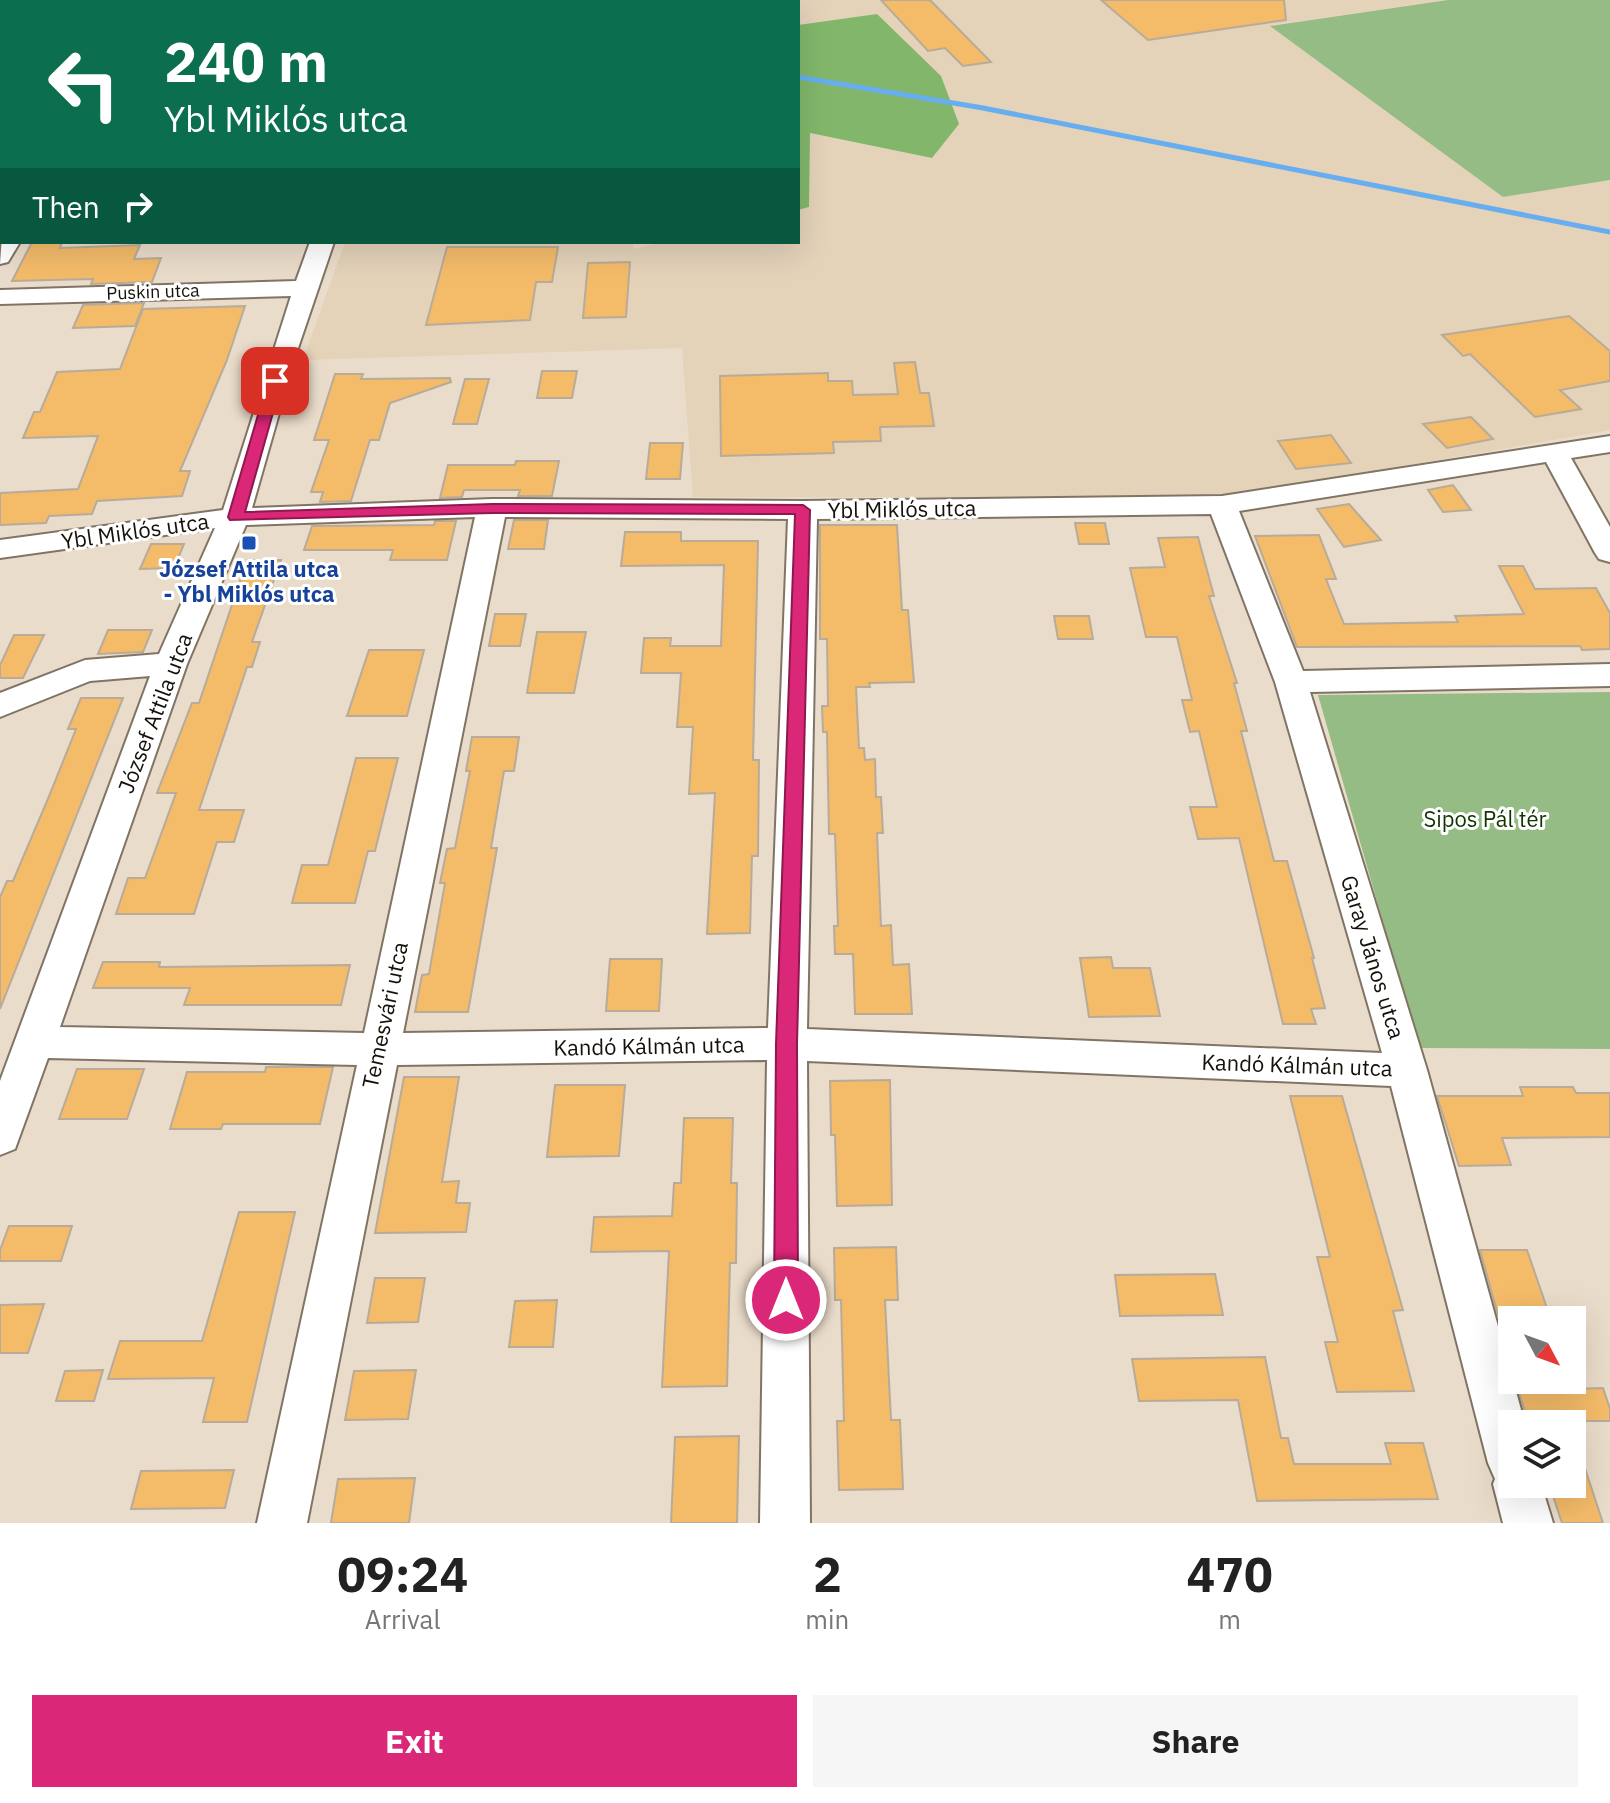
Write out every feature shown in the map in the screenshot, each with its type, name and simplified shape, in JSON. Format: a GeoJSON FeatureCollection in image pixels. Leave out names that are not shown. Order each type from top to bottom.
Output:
{"type":"FeatureCollection","features":[{"type":"Feature","properties":{"kind":"street","name":"József Attila utca"},"geometry":{"type":"LineString","coordinates":[[0,1137],[171,664],[235,517],[283,354],[321,244]]}},
{"type":"Feature","properties":{"kind":"street","name":"Puskin utca"},"geometry":{"type":"LineString","coordinates":[[0,297],[306,288]]}},
{"type":"Feature","properties":{"kind":"street","name":"Ybl Miklós utca"},"geometry":{"type":"LineString","coordinates":[[0,549],[235,517],[492,508],[803,510],[1222,505],[1610,444]]}},
{"type":"Feature","properties":{"kind":"street"},"geometry":{"type":"LineString","coordinates":[[1555,454],[1610,553]]}},
{"type":"Feature","properties":{"kind":"street","name":"Garay János utca"},"geometry":{"type":"LineString","coordinates":[[1222,505],[1291,682],[1407,1070],[1498,1411]]}},
{"type":"Feature","properties":{"kind":"street","name":"Temesvári utca"},"geometry":{"type":"LineString","coordinates":[[282,1523],[492,508]]}},
{"type":"Feature","properties":{"kind":"street"},"geometry":{"type":"LineString","coordinates":[[785,1523],[787,1044],[803,510]]}},
{"type":"Feature","properties":{"kind":"street"},"geometry":{"type":"LineString","coordinates":[[0,706],[85,671],[171,664]]}},
{"type":"Feature","properties":{"kind":"street"},"geometry":{"type":"LineString","coordinates":[[1291,682],[1610,675]]}},
{"type":"Feature","properties":{"kind":"street","name":"Kandó Kálmán utca"},"geometry":{"type":"LineString","coordinates":[[35,1042],[378,1049],[787,1044],[1407,1070]]}},
{"type":"Feature","properties":{"kind":"street"},"geometry":{"type":"LineString","coordinates":[[1521,1498],[1528,1523]]}},
{"type":"Feature","properties":{"kind":"shaded area"},"geometry":{"type":"Polygon","coordinates":[[[800,0],[1448,0],[1272,25],[1503,197],[1610,180],[1610,430],[1226,497],[693,497],[682,348],[303,360],[344,244],[633,244],[633,249],[654,244],[800,244],[800,209],[809,207],[809,133],[931,158],[877,14],[800,25],[800,0]]]}},
{"type":"Feature","properties":{"kind":"green space"},"geometry":{"type":"Polygon","coordinates":[[[1448,0],[1610,0],[1610,180],[1503,197],[1270,26],[1448,0]]]}},
{"type":"Feature","properties":{"kind":"green space"},"geometry":{"type":"Polygon","coordinates":[[[877,14],[941,76],[959,124],[932,158],[810,133],[809,207],[800,209],[800,25],[877,14]]]}},
{"type":"Feature","properties":{"kind":"green space","name":"Sipos Pál tér"},"geometry":{"type":"Polygon","coordinates":[[[1610,692],[1610,1049],[1419,1048],[1318,695],[1610,692]]]}},
{"type":"Feature","properties":{"kind":"building"},"geometry":{"type":"Polygon","coordinates":[[[881,0],[930,0],[991,62],[963,66],[945,48],[928,51],[881,0]]]}},
{"type":"Feature","properties":{"kind":"building"},"geometry":{"type":"Polygon","coordinates":[[[1101,0],[1284,0],[1286,20],[1148,40],[1101,0]]]}},
{"type":"Feature","properties":{"kind":"building"},"geometry":{"type":"Polygon","coordinates":[[[31,244],[61,244],[60,248],[140,245],[134,259],[161,258],[152,282],[91,284],[93,279],[12,281],[31,244]]]}},
{"type":"Feature","properties":{"kind":"building"},"geometry":{"type":"Polygon","coordinates":[[[447,247],[558,247],[552,282],[536,282],[530,320],[426,325],[447,247]]]}},
{"type":"Feature","properties":{"kind":"building"},"geometry":{"type":"Polygon","coordinates":[[[630,262],[626,317],[583,318],[588,263],[630,262]]]}},
{"type":"Feature","properties":{"kind":"building"},"geometry":{"type":"Polygon","coordinates":[[[144,303],[135,326],[73,328],[83,305],[144,303]]]}},
{"type":"Feature","properties":{"kind":"building"},"geometry":{"type":"Polygon","coordinates":[[[245,306],[227,360],[180,471],[190,471],[182,496],[97,501],[92,514],[49,516],[46,523],[0,525],[0,493],[78,489],[98,436],[23,438],[34,412],[40,412],[57,372],[120,369],[143,309],[245,306]]]}},
{"type":"Feature","properties":{"kind":"building"},"geometry":{"type":"Polygon","coordinates":[[[1569,316],[1610,351],[1610,381],[1560,390],[1581,409],[1535,417],[1470,354],[1463,356],[1442,335],[1569,316]]]}},
{"type":"Feature","properties":{"kind":"building"},"geometry":{"type":"Polygon","coordinates":[[[915,362],[920,393],[929,393],[934,426],[880,427],[881,441],[833,442],[834,453],[721,456],[720,376],[828,373],[828,381],[852,381],[853,395],[898,394],[894,363],[915,362]]]}},
{"type":"Feature","properties":{"kind":"building"},"geometry":{"type":"Polygon","coordinates":[[[542,371],[577,371],[572,398],[537,398],[542,371]]]}},
{"type":"Feature","properties":{"kind":"building"},"geometry":{"type":"Polygon","coordinates":[[[335,374],[363,374],[361,379],[450,378],[451,382],[390,403],[379,440],[370,440],[351,501],[320,502],[323,492],[311,492],[329,440],[314,440],[335,374]]]}},
{"type":"Feature","properties":{"kind":"building"},"geometry":{"type":"Polygon","coordinates":[[[465,379],[489,379],[477,424],[453,424],[465,379]]]}},
{"type":"Feature","properties":{"kind":"building"},"geometry":{"type":"Polygon","coordinates":[[[1471,417],[1493,439],[1447,448],[1423,424],[1471,417]]]}},
{"type":"Feature","properties":{"kind":"building"},"geometry":{"type":"Polygon","coordinates":[[[1331,435],[1351,463],[1296,469],[1278,441],[1331,435]]]}},
{"type":"Feature","properties":{"kind":"building"},"geometry":{"type":"Polygon","coordinates":[[[650,443],[683,443],[680,479],[646,479],[650,443]]]}},
{"type":"Feature","properties":{"kind":"building"},"geometry":{"type":"Polygon","coordinates":[[[516,461],[559,461],[552,496],[518,496],[520,490],[464,490],[462,497],[440,498],[448,465],[515,465],[516,461]]]}},
{"type":"Feature","properties":{"kind":"building"},"geometry":{"type":"Polygon","coordinates":[[[1453,485],[1471,510],[1443,512],[1428,490],[1453,485]]]}},
{"type":"Feature","properties":{"kind":"building"},"geometry":{"type":"Polygon","coordinates":[[[1349,504],[1381,540],[1344,547],[1317,509],[1349,504]]]}},
{"type":"Feature","properties":{"kind":"building"},"geometry":{"type":"Polygon","coordinates":[[[514,520],[548,520],[544,549],[508,549],[514,520]]]}},
{"type":"Feature","properties":{"kind":"building"},"geometry":{"type":"Polygon","coordinates":[[[435,521],[456,521],[447,560],[390,560],[393,550],[304,550],[312,526],[434,525],[435,521]]]}},
{"type":"Feature","properties":{"kind":"building"},"geometry":{"type":"Polygon","coordinates":[[[1075,523],[1105,523],[1109,544],[1079,544],[1075,523]]]}},
{"type":"Feature","properties":{"kind":"building"},"geometry":{"type":"Polygon","coordinates":[[[820,525],[897,525],[902,610],[908,610],[914,682],[869,683],[870,687],[856,687],[859,748],[864,748],[865,760],[875,759],[876,797],[881,797],[883,833],[877,833],[881,926],[891,925],[893,965],[909,964],[912,1014],[855,1014],[853,954],[835,954],[834,926],[838,926],[835,834],[829,834],[827,732],[823,732],[822,706],[828,706],[827,639],[820,639],[820,525]]]}},
{"type":"Feature","properties":{"kind":"building"},"geometry":{"type":"Polygon","coordinates":[[[625,532],[681,532],[681,541],[758,541],[753,760],[759,760],[758,856],[752,856],[750,933],[707,934],[715,793],[689,794],[693,727],[677,727],[681,673],[641,673],[644,638],[671,638],[670,646],[721,646],[724,565],[621,566],[625,532]]]}},
{"type":"Feature","properties":{"kind":"building"},"geometry":{"type":"Polygon","coordinates":[[[1319,535],[1336,579],[1326,579],[1344,624],[1458,622],[1455,616],[1524,614],[1499,566],[1523,566],[1535,589],[1596,588],[1610,613],[1610,649],[1582,650],[1580,646],[1297,647],[1255,536],[1319,535]]]}},
{"type":"Feature","properties":{"kind":"building"},"geometry":{"type":"Polygon","coordinates":[[[1198,537],[1214,596],[1209,596],[1237,683],[1234,683],[1247,731],[1241,731],[1274,861],[1287,861],[1314,958],[1325,1008],[1311,1009],[1316,1024],[1283,1024],[1239,838],[1198,839],[1190,807],[1217,807],[1199,731],[1190,732],[1182,700],[1192,700],[1177,637],[1146,637],[1130,568],[1165,567],[1158,538],[1198,537]]]}},
{"type":"Feature","properties":{"kind":"building"},"geometry":{"type":"Polygon","coordinates":[[[151,544],[184,544],[174,568],[140,569],[151,544]]]}},
{"type":"Feature","properties":{"kind":"building"},"geometry":{"type":"Polygon","coordinates":[[[247,560],[281,560],[252,642],[260,642],[252,667],[247,667],[199,810],[244,810],[234,842],[217,842],[194,914],[116,914],[128,878],[145,878],[176,793],[157,793],[192,703],[199,703],[247,560]]]}},
{"type":"Feature","properties":{"kind":"building"},"geometry":{"type":"Polygon","coordinates":[[[495,614],[526,614],[520,646],[489,646],[495,614]]]}},
{"type":"Feature","properties":{"kind":"building"},"geometry":{"type":"Polygon","coordinates":[[[1054,616],[1089,616],[1093,639],[1058,639],[1054,616]]]}},
{"type":"Feature","properties":{"kind":"building"},"geometry":{"type":"Polygon","coordinates":[[[108,630],[152,630],[143,652],[98,654],[108,630]]]}},
{"type":"Feature","properties":{"kind":"building"},"geometry":{"type":"Polygon","coordinates":[[[537,632],[586,632],[574,693],[527,693],[537,632]]]}},
{"type":"Feature","properties":{"kind":"building"},"geometry":{"type":"Polygon","coordinates":[[[14,635],[44,635],[23,678],[0,678],[0,665],[14,635]]]}},
{"type":"Feature","properties":{"kind":"building"},"geometry":{"type":"Polygon","coordinates":[[[369,650],[424,650],[407,716],[347,716],[369,650]]]}},
{"type":"Feature","properties":{"kind":"building"},"geometry":{"type":"Polygon","coordinates":[[[81,698],[123,698],[0,1009],[0,897],[7,881],[13,881],[50,794],[76,729],[68,729],[81,698]]]}},
{"type":"Feature","properties":{"kind":"building"},"geometry":{"type":"Polygon","coordinates":[[[472,737],[519,737],[514,771],[504,771],[491,848],[497,848],[468,1012],[415,1012],[422,975],[429,974],[445,883],[440,883],[447,849],[455,848],[470,771],[466,771],[472,737]]]}},
{"type":"Feature","properties":{"kind":"building"},"geometry":{"type":"Polygon","coordinates":[[[356,758],[398,758],[375,851],[368,851],[355,903],[292,903],[302,865],[328,865],[356,758]]]}},
{"type":"Feature","properties":{"kind":"building"},"geometry":{"type":"Polygon","coordinates":[[[1111,957],[1113,968],[1150,968],[1160,1016],[1089,1017],[1080,958],[1111,957]]]}},
{"type":"Feature","properties":{"kind":"building"},"geometry":{"type":"Polygon","coordinates":[[[610,959],[662,959],[659,1011],[606,1011],[610,959]]]}},
{"type":"Feature","properties":{"kind":"building"},"geometry":{"type":"Polygon","coordinates":[[[103,962],[160,962],[159,967],[350,965],[341,1005],[184,1005],[190,988],[93,988],[103,962]]]}},
{"type":"Feature","properties":{"kind":"building"},"geometry":{"type":"Polygon","coordinates":[[[266,1067],[333,1067],[320,1124],[223,1124],[221,1129],[170,1129],[187,1072],[265,1072],[266,1067]]]}},
{"type":"Feature","properties":{"kind":"building"},"geometry":{"type":"Polygon","coordinates":[[[77,1069],[144,1069],[127,1119],[59,1119],[77,1069]]]}},
{"type":"Feature","properties":{"kind":"building"},"geometry":{"type":"Polygon","coordinates":[[[404,1077],[459,1077],[442,1182],[459,1181],[456,1203],[470,1203],[466,1232],[375,1233],[404,1077]]]}},
{"type":"Feature","properties":{"kind":"building"},"geometry":{"type":"Polygon","coordinates":[[[890,1080],[892,1205],[837,1206],[830,1081],[890,1080]]]}},
{"type":"Feature","properties":{"kind":"building"},"geometry":{"type":"Polygon","coordinates":[[[555,1085],[625,1085],[619,1156],[547,1157],[555,1085]]]}},
{"type":"Feature","properties":{"kind":"building"},"geometry":{"type":"Polygon","coordinates":[[[1520,1087],[1573,1087],[1576,1093],[1610,1093],[1610,1137],[1502,1138],[1511,1165],[1459,1166],[1437,1096],[1523,1096],[1520,1087]]]}},
{"type":"Feature","properties":{"kind":"building"},"geometry":{"type":"Polygon","coordinates":[[[1290,1096],[1342,1096],[1403,1310],[1393,1311],[1414,1391],[1337,1392],[1325,1342],[1338,1342],[1317,1257],[1330,1257],[1290,1096]]]}},
{"type":"Feature","properties":{"kind":"building"},"geometry":{"type":"Polygon","coordinates":[[[684,1118],[733,1118],[731,1183],[737,1183],[736,1263],[730,1263],[727,1386],[662,1387],[669,1251],[591,1252],[594,1217],[672,1216],[674,1183],[681,1183],[684,1118]]]}},
{"type":"Feature","properties":{"kind":"building"},"geometry":{"type":"Polygon","coordinates":[[[239,1212],[295,1212],[247,1422],[203,1422],[214,1378],[108,1379],[120,1341],[202,1341],[239,1212]]]}},
{"type":"Feature","properties":{"kind":"building"},"geometry":{"type":"Polygon","coordinates":[[[9,1226],[72,1226],[61,1261],[0,1261],[0,1250],[9,1226]]]}},
{"type":"Feature","properties":{"kind":"building"},"geometry":{"type":"Polygon","coordinates":[[[896,1247],[898,1300],[885,1300],[891,1420],[900,1420],[903,1489],[839,1490],[837,1421],[844,1421],[841,1300],[835,1300],[834,1248],[896,1247]]]}},
{"type":"Feature","properties":{"kind":"building"},"geometry":{"type":"Polygon","coordinates":[[[1480,1250],[1527,1250],[1546,1306],[1498,1306],[1498,1315],[1480,1250]]]}},
{"type":"Feature","properties":{"kind":"building"},"geometry":{"type":"Polygon","coordinates":[[[1215,1274],[1223,1315],[1120,1316],[1115,1275],[1215,1274]]]}},
{"type":"Feature","properties":{"kind":"building"},"geometry":{"type":"Polygon","coordinates":[[[375,1278],[425,1278],[418,1322],[367,1323],[375,1278]]]}},
{"type":"Feature","properties":{"kind":"building"},"geometry":{"type":"Polygon","coordinates":[[[557,1300],[553,1347],[509,1347],[515,1301],[557,1300]]]}},
{"type":"Feature","properties":{"kind":"building"},"geometry":{"type":"Polygon","coordinates":[[[44,1304],[28,1353],[0,1353],[0,1305],[44,1304]]]}},
{"type":"Feature","properties":{"kind":"building"},"geometry":{"type":"Polygon","coordinates":[[[1265,1357],[1281,1438],[1288,1438],[1294,1464],[1391,1464],[1385,1443],[1423,1443],[1438,1499],[1257,1501],[1238,1400],[1139,1401],[1132,1359],[1265,1357]]]}},
{"type":"Feature","properties":{"kind":"building"},"geometry":{"type":"Polygon","coordinates":[[[103,1370],[94,1401],[56,1401],[65,1371],[103,1370]]]}},
{"type":"Feature","properties":{"kind":"building"},"geometry":{"type":"Polygon","coordinates":[[[416,1370],[408,1419],[345,1420],[354,1371],[416,1370]]]}},
{"type":"Feature","properties":{"kind":"building"},"geometry":{"type":"Polygon","coordinates":[[[1603,1388],[1610,1409],[1610,1421],[1586,1421],[1586,1410],[1525,1410],[1520,1394],[1586,1394],[1586,1389],[1603,1388]]]}},
{"type":"Feature","properties":{"kind":"building"},"geometry":{"type":"Polygon","coordinates":[[[739,1436],[737,1523],[671,1523],[675,1437],[739,1436]]]}},
{"type":"Feature","properties":{"kind":"building"},"geometry":{"type":"Polygon","coordinates":[[[234,1470],[225,1508],[131,1509],[141,1471],[234,1470]]]}},
{"type":"Feature","properties":{"kind":"building"},"geometry":{"type":"Polygon","coordinates":[[[1586,1471],[1603,1523],[1562,1523],[1554,1498],[1586,1498],[1586,1471]]]}},
{"type":"Feature","properties":{"kind":"building"},"geometry":{"type":"Polygon","coordinates":[[[415,1478],[409,1523],[331,1523],[338,1479],[415,1478]]]}},
{"type":"Feature","properties":{"kind":"waterway"},"geometry":{"type":"LineString","coordinates":[[800,77],[983,108],[1610,232]]}},
{"type":"Feature","properties":{"kind":"place","name":"József Attila utca - Ybl Miklós utca"},"geometry":{"type":"Point","coordinates":[249,543]}},
{"type":"Feature","properties":{"kind":"route"},"geometry":{"type":"LineString","coordinates":[[275,381],[235,517],[492,508],[803,510],[787,1044],[786,1300]]}}]}
